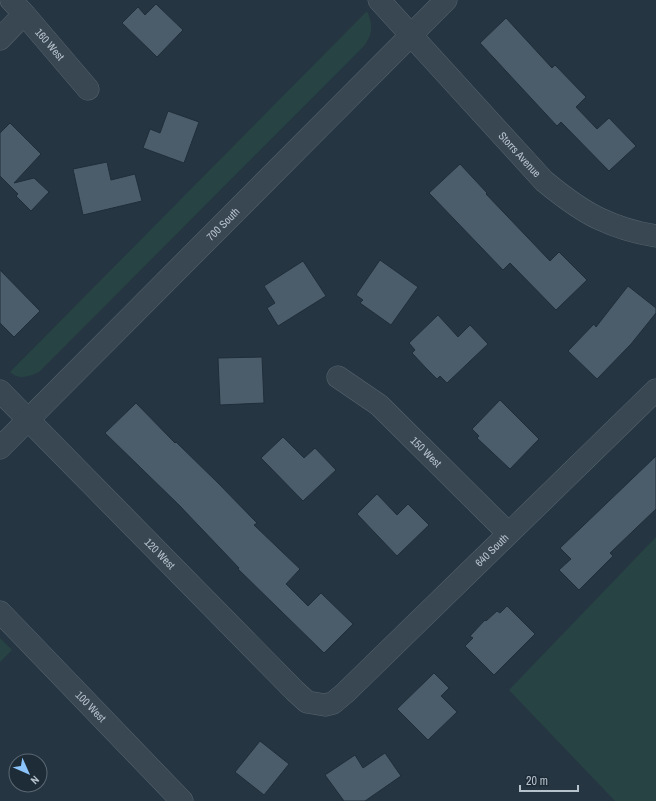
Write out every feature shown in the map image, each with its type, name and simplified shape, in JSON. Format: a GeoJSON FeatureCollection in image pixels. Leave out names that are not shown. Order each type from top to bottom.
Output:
{"type":"FeatureCollection","features":[{"type":"Feature","properties":{"kind":"street","name":"Storrs Avenue"},"geometry":{"type":"LineString","coordinates":[[379,0],[544,181],[566,198],[600,219],[640,234],[656,236]]}},
{"type":"Feature","properties":{"kind":"street","name":"700 South"},"geometry":{"type":"LineString","coordinates":[[0,448],[446,0]]}},
{"type":"Feature","properties":{"kind":"street"},"geometry":{"type":"LineString","coordinates":[[0,39],[17,7]]}},
{"type":"Feature","properties":{"kind":"street","name":"160 West"},"geometry":{"type":"LineString","coordinates":[[17,7],[88,89]]}},
{"type":"Feature","properties":{"kind":"street","name":"150 West"},"geometry":{"type":"LineString","coordinates":[[338,377],[379,405],[508,533]]}},
{"type":"Feature","properties":{"kind":"street","name":"640 South"},"geometry":{"type":"LineString","coordinates":[[325,706],[333,703],[345,693],[656,390]]}},
{"type":"Feature","properties":{"kind":"street","name":"120 West"},"geometry":{"type":"LineString","coordinates":[[0,391],[295,691],[307,702],[325,706]]}},
{"type":"Feature","properties":{"kind":"street","name":"100 West"},"geometry":{"type":"LineString","coordinates":[[0,612],[182,801]]}},
{"type":"Feature","properties":{"kind":"green space"},"geometry":{"type":"Polygon","coordinates":[[[367,11],[371,29],[367,42],[364,46],[39,372],[24,377],[13,375],[10,372],[367,11]]]}},
{"type":"Feature","properties":{"kind":"green space"},"geometry":{"type":"Polygon","coordinates":[[[656,537],[656,801],[615,801],[509,690],[656,537]]]}},
{"type":"Feature","properties":{"kind":"green space"},"geometry":{"type":"Polygon","coordinates":[[[0,638],[12,650],[0,662],[0,638]]]}},
{"type":"Feature","properties":{"kind":"building"},"geometry":{"type":"Polygon","coordinates":[[[156,4],[183,30],[157,57],[122,23],[138,7],[145,15],[156,4]]]}},
{"type":"Feature","properties":{"kind":"building"},"geometry":{"type":"Polygon","coordinates":[[[506,18],[552,68],[555,65],[586,97],[576,107],[597,129],[609,118],[636,146],[609,171],[561,122],[557,126],[480,43],[506,18]]]}},
{"type":"Feature","properties":{"kind":"building"},"geometry":{"type":"Polygon","coordinates":[[[168,111],[199,122],[184,163],[143,148],[150,129],[160,133],[168,111]]]}},
{"type":"Feature","properties":{"kind":"building"},"geometry":{"type":"Polygon","coordinates":[[[10,123],[41,154],[14,183],[34,178],[49,192],[31,211],[16,196],[18,194],[0,176],[0,133],[10,123]]]}},
{"type":"Feature","properties":{"kind":"building"},"geometry":{"type":"Polygon","coordinates":[[[107,162],[111,180],[135,174],[142,201],[83,215],[73,169],[107,162]]]}},
{"type":"Feature","properties":{"kind":"building"},"geometry":{"type":"Polygon","coordinates":[[[460,164],[487,193],[486,194],[550,261],[559,252],[587,280],[556,310],[510,263],[503,270],[429,193],[460,164]]]}},
{"type":"Feature","properties":{"kind":"building"},"geometry":{"type":"Polygon","coordinates":[[[380,260],[418,287],[391,325],[360,303],[363,300],[356,295],[380,260]]]}},
{"type":"Feature","properties":{"kind":"building"},"geometry":{"type":"Polygon","coordinates":[[[303,261],[326,296],[278,326],[267,308],[275,303],[264,286],[303,261]]]}},
{"type":"Feature","properties":{"kind":"building"},"geometry":{"type":"Polygon","coordinates":[[[0,270],[40,311],[14,337],[0,323],[0,270]]]}},
{"type":"Feature","properties":{"kind":"building"},"geometry":{"type":"Polygon","coordinates":[[[628,286],[656,308],[656,313],[631,344],[597,379],[568,351],[594,324],[596,327],[628,286]]]}},
{"type":"Feature","properties":{"kind":"building"},"geometry":{"type":"Polygon","coordinates":[[[438,315],[458,337],[470,325],[488,344],[447,383],[440,376],[437,379],[426,368],[412,353],[415,350],[409,343],[438,315]]]}},
{"type":"Feature","properties":{"kind":"building"},"geometry":{"type":"Polygon","coordinates":[[[262,357],[264,403],[220,405],[218,358],[262,357]]]}},
{"type":"Feature","properties":{"kind":"building"},"geometry":{"type":"Polygon","coordinates":[[[500,400],[539,439],[510,469],[477,438],[479,436],[472,429],[500,400]]]}},
{"type":"Feature","properties":{"kind":"building"},"geometry":{"type":"Polygon","coordinates":[[[136,403],[175,443],[176,442],[218,483],[257,523],[254,525],[300,569],[286,584],[308,606],[321,593],[353,624],[324,653],[238,569],[239,568],[179,505],[105,433],[136,403]]]}},
{"type":"Feature","properties":{"kind":"building"},"geometry":{"type":"Polygon","coordinates":[[[283,437],[304,458],[315,448],[336,470],[303,501],[261,458],[283,437]]]}},
{"type":"Feature","properties":{"kind":"building"},"geometry":{"type":"Polygon","coordinates":[[[656,456],[656,509],[610,553],[613,556],[579,590],[559,570],[571,559],[560,548],[656,456]]]}},
{"type":"Feature","properties":{"kind":"building"},"geometry":{"type":"Polygon","coordinates":[[[377,494],[397,515],[408,504],[429,525],[397,556],[357,514],[377,494]]]}},
{"type":"Feature","properties":{"kind":"building"},"geometry":{"type":"Polygon","coordinates":[[[507,606],[535,634],[494,675],[465,646],[473,638],[470,636],[485,620],[486,621],[497,611],[500,613],[507,606]]]}},
{"type":"Feature","properties":{"kind":"building"},"geometry":{"type":"Polygon","coordinates":[[[434,673],[449,688],[441,696],[457,712],[428,740],[397,709],[434,673]]]}},
{"type":"Feature","properties":{"kind":"building"},"geometry":{"type":"Polygon","coordinates":[[[260,741],[289,764],[264,795],[235,772],[260,741]]]}},
{"type":"Feature","properties":{"kind":"building"},"geometry":{"type":"Polygon","coordinates":[[[385,753],[401,776],[365,801],[344,801],[325,775],[355,755],[363,768],[385,753]]]}}]}
